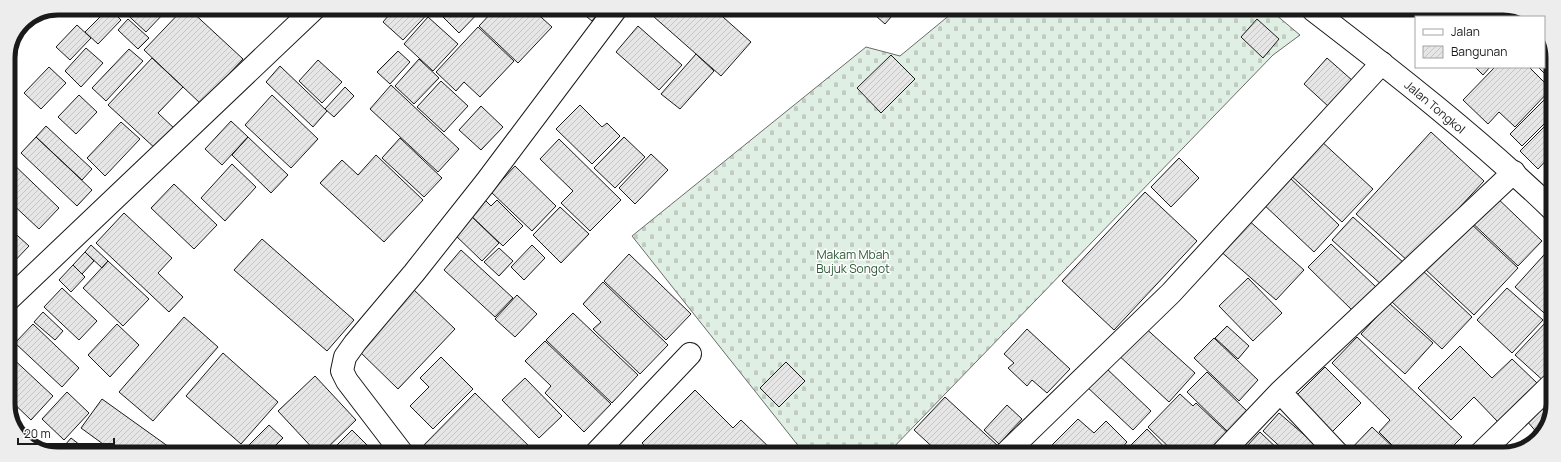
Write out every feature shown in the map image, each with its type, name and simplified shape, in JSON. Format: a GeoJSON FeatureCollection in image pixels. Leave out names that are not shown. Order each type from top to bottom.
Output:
{"type":"FeatureCollection","features":[{"type":"Feature","properties":{"kind":"main road"},"geometry":{"type":"LineString","coordinates":[[15,293],[308,15]]}},
{"type":"Feature","properties":{"kind":"main road"},"geometry":{"type":"LineString","coordinates":[[397,447],[347,380],[342,371],[345,357],[486,182],[611,15]]}},
{"type":"Feature","properties":{"kind":"main road","name":"Jalan Tongkol"},"geometry":{"type":"LineString","coordinates":[[1320,15],[1382,63],[1514,172],[1546,203]]}},
{"type":"Feature","properties":{"kind":"main road"},"geometry":{"type":"LineString","coordinates":[[1012,447],[1171,293],[1382,63]]}},
{"type":"Feature","properties":{"kind":"main road"},"geometry":{"type":"LineString","coordinates":[[1227,447],[1280,392],[1514,172]]}},
{"type":"Feature","properties":{"kind":"main road"},"geometry":{"type":"LineString","coordinates":[[602,447],[690,354]]}},
{"type":"Feature","properties":{"kind":"main road"},"geometry":{"type":"LineString","coordinates":[[1487,447],[1546,390]]}},
{"type":"Feature","properties":{"kind":"main road"},"geometry":{"type":"LineString","coordinates":[[1280,392],[1331,447]]}},
{"type":"Feature","properties":{"kind":"green space","name":"Makam Mbah Bujuk Songot"},"geometry":{"type":"Polygon","coordinates":[[[950,15],[1276,15],[1300,35],[1273,55],[894,447],[799,447],[632,236],[866,47],[900,56],[950,15]]]}},
{"type":"Feature","properties":{"kind":"building"},"geometry":{"type":"Polygon","coordinates":[[[102,15],[116,15],[121,20],[98,44],[85,32],[102,15]]]}},
{"type":"Feature","properties":{"kind":"building"},"geometry":{"type":"Polygon","coordinates":[[[128,15],[162,15],[146,32],[128,15]]]}},
{"type":"Feature","properties":{"kind":"building"},"geometry":{"type":"Polygon","coordinates":[[[177,15],[196,15],[243,59],[201,104],[144,50],[177,15]]]}},
{"type":"Feature","properties":{"kind":"building"},"geometry":{"type":"Polygon","coordinates":[[[389,15],[426,15],[403,40],[383,22],[389,15]]]}},
{"type":"Feature","properties":{"kind":"building"},"geometry":{"type":"Polygon","coordinates":[[[441,15],[476,15],[459,33],[441,15]]]}},
{"type":"Feature","properties":{"kind":"building"},"geometry":{"type":"Polygon","coordinates":[[[489,15],[539,15],[552,27],[518,63],[479,26],[489,15]]]}},
{"type":"Feature","properties":{"kind":"building"},"geometry":{"type":"Polygon","coordinates":[[[584,15],[597,15],[592,21],[584,15]]]}},
{"type":"Feature","properties":{"kind":"building"},"geometry":{"type":"Polygon","coordinates":[[[652,15],[721,15],[751,42],[721,76],[652,15]]]}},
{"type":"Feature","properties":{"kind":"building"},"geometry":{"type":"Polygon","coordinates":[[[875,15],[893,15],[885,24],[875,15]]]}},
{"type":"Feature","properties":{"kind":"building"},"geometry":{"type":"Polygon","coordinates":[[[1421,15],[1514,16],[1422,16],[1421,15]]]}},
{"type":"Feature","properties":{"kind":"building"},"geometry":{"type":"Polygon","coordinates":[[[428,17],[458,44],[433,71],[404,44],[428,17]]]}},
{"type":"Feature","properties":{"kind":"building"},"geometry":{"type":"Polygon","coordinates":[[[128,19],[149,38],[138,49],[118,30],[128,19]]]}},
{"type":"Feature","properties":{"kind":"building"},"geometry":{"type":"Polygon","coordinates":[[[1257,19],[1279,39],[1263,58],[1241,37],[1257,19]]]}},
{"type":"Feature","properties":{"kind":"building"},"geometry":{"type":"Polygon","coordinates":[[[77,25],[91,38],[70,60],[56,47],[77,25]]]}},
{"type":"Feature","properties":{"kind":"building"},"geometry":{"type":"Polygon","coordinates":[[[638,26],[682,65],[659,90],[616,52],[638,26]]]}},
{"type":"Feature","properties":{"kind":"building"},"geometry":{"type":"Polygon","coordinates":[[[478,27],[514,61],[480,97],[464,82],[456,91],[436,72],[478,27]]]}},
{"type":"Feature","properties":{"kind":"building"},"geometry":{"type":"Polygon","coordinates":[[[86,48],[103,63],[81,87],[65,71],[86,48]]]}},
{"type":"Feature","properties":{"kind":"building"},"geometry":{"type":"Polygon","coordinates":[[[129,49],[143,61],[106,101],[92,88],[129,49]]]}},
{"type":"Feature","properties":{"kind":"building"},"geometry":{"type":"Polygon","coordinates":[[[1545,50],[1546,55],[1546,75],[1539,68],[1545,68],[1545,50]]]}},
{"type":"Feature","properties":{"kind":"building"},"geometry":{"type":"Polygon","coordinates":[[[398,51],[410,62],[390,84],[377,72],[398,51]]]}},
{"type":"Feature","properties":{"kind":"building"},"geometry":{"type":"Polygon","coordinates":[[[696,54],[714,71],[680,109],[661,94],[696,54]]]}},
{"type":"Feature","properties":{"kind":"building"},"geometry":{"type":"Polygon","coordinates":[[[891,55],[915,79],[881,113],[857,88],[891,55]]]}},
{"type":"Feature","properties":{"kind":"building"},"geometry":{"type":"Polygon","coordinates":[[[152,58],[183,87],[158,113],[176,130],[157,150],[108,105],[152,58]]]}},
{"type":"Feature","properties":{"kind":"building"},"geometry":{"type":"Polygon","coordinates":[[[1327,58],[1353,81],[1329,107],[1304,84],[1327,58]]]}},
{"type":"Feature","properties":{"kind":"building"},"geometry":{"type":"Polygon","coordinates":[[[419,59],[439,78],[414,104],[395,86],[419,59]]]}},
{"type":"Feature","properties":{"kind":"building"},"geometry":{"type":"Polygon","coordinates":[[[318,60],[342,82],[322,103],[299,81],[318,60]]]}},
{"type":"Feature","properties":{"kind":"building"},"geometry":{"type":"Polygon","coordinates":[[[280,66],[327,111],[313,127],[266,82],[280,66]]]}},
{"type":"Feature","properties":{"kind":"building"},"geometry":{"type":"Polygon","coordinates":[[[49,67],[66,83],[41,109],[24,93],[49,67]]]}},
{"type":"Feature","properties":{"kind":"building"},"geometry":{"type":"Polygon","coordinates":[[[1476,68],[1489,68],[1483,75],[1476,68]]]}},
{"type":"Feature","properties":{"kind":"building"},"geometry":{"type":"Polygon","coordinates":[[[1494,68],[1530,68],[1546,84],[1546,94],[1515,127],[1499,112],[1488,124],[1463,100],[1494,68]]]}},
{"type":"Feature","properties":{"kind":"building"},"geometry":{"type":"Polygon","coordinates":[[[441,81],[468,106],[444,132],[417,107],[441,81]]]}},
{"type":"Feature","properties":{"kind":"building"},"geometry":{"type":"Polygon","coordinates":[[[391,85],[459,149],[438,172],[370,109],[391,85]]]}},
{"type":"Feature","properties":{"kind":"building"},"geometry":{"type":"Polygon","coordinates":[[[345,87],[354,96],[334,117],[325,109],[345,87]]]}},
{"type":"Feature","properties":{"kind":"building"},"geometry":{"type":"Polygon","coordinates":[[[79,95],[97,112],[76,134],[58,117],[79,95]]]}},
{"type":"Feature","properties":{"kind":"building"},"geometry":{"type":"Polygon","coordinates":[[[272,95],[318,139],[291,168],[245,125],[272,95]]]}},
{"type":"Feature","properties":{"kind":"building"},"geometry":{"type":"Polygon","coordinates":[[[1546,98],[1546,122],[1522,146],[1510,134],[1546,98]]]}},
{"type":"Feature","properties":{"kind":"building"},"geometry":{"type":"Polygon","coordinates":[[[580,105],[602,127],[607,123],[620,136],[592,164],[556,129],[580,105]]]}},
{"type":"Feature","properties":{"kind":"building"},"geometry":{"type":"Polygon","coordinates":[[[481,106],[503,127],[481,150],[459,130],[481,106]]]}},
{"type":"Feature","properties":{"kind":"building"},"geometry":{"type":"Polygon","coordinates":[[[231,121],[248,137],[222,165],[205,149],[231,121]]]}},
{"type":"Feature","properties":{"kind":"building"},"geometry":{"type":"Polygon","coordinates":[[[121,122],[140,139],[105,176],[87,158],[121,122]]]}},
{"type":"Feature","properties":{"kind":"building"},"geometry":{"type":"Polygon","coordinates":[[[1546,125],[1546,160],[1538,169],[1520,151],[1546,125]]]}},
{"type":"Feature","properties":{"kind":"building"},"geometry":{"type":"Polygon","coordinates":[[[46,126],[92,169],[82,180],[36,137],[46,126]]]}},
{"type":"Feature","properties":{"kind":"building"},"geometry":{"type":"Polygon","coordinates":[[[1431,132],[1484,181],[1409,262],[1356,214],[1431,132]]]}},
{"type":"Feature","properties":{"kind":"building"},"geometry":{"type":"Polygon","coordinates":[[[36,137],[92,190],[77,206],[21,153],[36,137]]]}},
{"type":"Feature","properties":{"kind":"building"},"geometry":{"type":"Polygon","coordinates":[[[248,137],[288,175],[271,193],[232,155],[248,137]]]}},
{"type":"Feature","properties":{"kind":"building"},"geometry":{"type":"Polygon","coordinates":[[[624,137],[645,157],[615,188],[594,168],[624,137]]]}},
{"type":"Feature","properties":{"kind":"building"},"geometry":{"type":"Polygon","coordinates":[[[400,138],[442,178],[424,197],[382,158],[400,138]]]}},
{"type":"Feature","properties":{"kind":"building"},"geometry":{"type":"Polygon","coordinates":[[[559,139],[621,200],[590,231],[561,203],[573,191],[540,159],[559,139]]]}},
{"type":"Feature","properties":{"kind":"building"},"geometry":{"type":"Polygon","coordinates":[[[1319,139],[1373,189],[1342,222],[1288,173],[1319,139]]]}},
{"type":"Feature","properties":{"kind":"building"},"geometry":{"type":"Polygon","coordinates":[[[651,154],[668,170],[635,204],[619,188],[651,154]]]}},
{"type":"Feature","properties":{"kind":"building"},"geometry":{"type":"Polygon","coordinates":[[[376,155],[423,200],[384,242],[320,183],[342,160],[358,175],[376,155]]]}},
{"type":"Feature","properties":{"kind":"building"},"geometry":{"type":"Polygon","coordinates":[[[1179,158],[1199,178],[1171,207],[1151,187],[1179,158]]]}},
{"type":"Feature","properties":{"kind":"building"},"geometry":{"type":"Polygon","coordinates":[[[232,164],[256,187],[225,221],[201,198],[232,164]]]}},
{"type":"Feature","properties":{"kind":"building"},"geometry":{"type":"Polygon","coordinates":[[[15,166],[59,208],[39,229],[15,207],[15,166]]]}},
{"type":"Feature","properties":{"kind":"building"},"geometry":{"type":"Polygon","coordinates":[[[515,166],[556,206],[532,231],[491,192],[515,166]]]}},
{"type":"Feature","properties":{"kind":"building"},"geometry":{"type":"Polygon","coordinates":[[[1287,175],[1339,225],[1314,252],[1261,202],[1287,175]]]}},
{"type":"Feature","properties":{"kind":"building"},"geometry":{"type":"Polygon","coordinates":[[[174,184],[217,225],[194,249],[151,208],[174,184]]]}},
{"type":"Feature","properties":{"kind":"building"},"geometry":{"type":"Polygon","coordinates":[[[1145,192],[1197,241],[1114,330],[1062,281],[1145,192]]]}},
{"type":"Feature","properties":{"kind":"building"},"geometry":{"type":"Polygon","coordinates":[[[1492,193],[1542,241],[1518,266],[1467,218],[1492,193]]]}},
{"type":"Feature","properties":{"kind":"building"},"geometry":{"type":"Polygon","coordinates":[[[481,196],[491,206],[497,200],[523,226],[503,246],[466,211],[481,196]]]}},
{"type":"Feature","properties":{"kind":"building"},"geometry":{"type":"Polygon","coordinates":[[[560,207],[589,234],[561,263],[533,235],[560,207]]]}},
{"type":"Feature","properties":{"kind":"building"},"geometry":{"type":"Polygon","coordinates":[[[124,213],[172,258],[158,273],[183,297],[169,312],[96,243],[124,213]]]}},
{"type":"Feature","properties":{"kind":"building"},"geometry":{"type":"Polygon","coordinates":[[[470,215],[499,243],[482,261],[453,233],[470,215]]]}},
{"type":"Feature","properties":{"kind":"building"},"geometry":{"type":"Polygon","coordinates":[[[1353,217],[1404,263],[1383,286],[1332,240],[1353,217]]]}},
{"type":"Feature","properties":{"kind":"building"},"geometry":{"type":"Polygon","coordinates":[[[1246,218],[1304,270],[1276,300],[1218,249],[1246,218]]]}},
{"type":"Feature","properties":{"kind":"building"},"geometry":{"type":"Polygon","coordinates":[[[1468,221],[1518,268],[1474,315],[1424,268],[1468,221]]]}},
{"type":"Feature","properties":{"kind":"building"},"geometry":{"type":"Polygon","coordinates":[[[15,233],[29,246],[15,261],[15,233]]]}},
{"type":"Feature","properties":{"kind":"building"},"geometry":{"type":"Polygon","coordinates":[[[262,239],[354,320],[327,351],[234,270],[262,239]]]}},
{"type":"Feature","properties":{"kind":"building"},"geometry":{"type":"Polygon","coordinates":[[[1331,244],[1376,287],[1353,311],[1308,267],[1331,244]]]}},
{"type":"Feature","properties":{"kind":"building"},"geometry":{"type":"Polygon","coordinates":[[[91,245],[108,261],[102,268],[85,252],[91,245]]]}},
{"type":"Feature","properties":{"kind":"building"},"geometry":{"type":"Polygon","coordinates":[[[532,245],[545,258],[524,280],[511,267],[532,245]]]}},
{"type":"Feature","properties":{"kind":"building"},"geometry":{"type":"Polygon","coordinates":[[[499,248],[513,261],[499,276],[484,262],[499,248]]]}},
{"type":"Feature","properties":{"kind":"building"},"geometry":{"type":"Polygon","coordinates":[[[461,250],[513,298],[495,317],[444,270],[461,250]]]}},
{"type":"Feature","properties":{"kind":"building"},"geometry":{"type":"Polygon","coordinates":[[[85,252],[94,261],[82,274],[73,265],[85,252]]]}},
{"type":"Feature","properties":{"kind":"building"},"geometry":{"type":"Polygon","coordinates":[[[1546,253],[1546,315],[1515,287],[1546,253]]]}},
{"type":"Feature","properties":{"kind":"building"},"geometry":{"type":"Polygon","coordinates":[[[629,254],[691,314],[666,340],[604,281],[629,254]]]}},
{"type":"Feature","properties":{"kind":"building"},"geometry":{"type":"Polygon","coordinates":[[[108,261],[149,299],[123,326],[83,288],[108,261]]]}},
{"type":"Feature","properties":{"kind":"building"},"geometry":{"type":"Polygon","coordinates":[[[73,265],[85,277],[71,292],[59,280],[73,265]]]}},
{"type":"Feature","properties":{"kind":"building"},"geometry":{"type":"Polygon","coordinates":[[[1421,269],[1472,317],[1442,349],[1391,301],[1421,269]]]}},
{"type":"Feature","properties":{"kind":"building"},"geometry":{"type":"Polygon","coordinates":[[[1248,278],[1282,313],[1253,341],[1219,306],[1248,278]]]}},
{"type":"Feature","properties":{"kind":"building"},"geometry":{"type":"Polygon","coordinates":[[[603,282],[668,345],[640,374],[593,329],[601,322],[583,304],[603,282]]]}},
{"type":"Feature","properties":{"kind":"building"},"geometry":{"type":"Polygon","coordinates":[[[62,288],[97,321],[79,340],[44,307],[62,288]]]}},
{"type":"Feature","properties":{"kind":"building"},"geometry":{"type":"Polygon","coordinates":[[[1507,288],[1543,320],[1512,353],[1477,320],[1507,288]]]}},
{"type":"Feature","properties":{"kind":"building"},"geometry":{"type":"Polygon","coordinates":[[[413,289],[455,329],[398,389],[356,348],[413,289]]]}},
{"type":"Feature","properties":{"kind":"building"},"geometry":{"type":"Polygon","coordinates":[[[517,295],[537,314],[515,337],[495,319],[517,295]]]}},
{"type":"Feature","properties":{"kind":"building"},"geometry":{"type":"Polygon","coordinates":[[[1389,303],[1433,343],[1405,374],[1361,334],[1389,303]]]}},
{"type":"Feature","properties":{"kind":"building"},"geometry":{"type":"Polygon","coordinates":[[[43,312],[63,331],[55,340],[34,322],[43,312]]]}},
{"type":"Feature","properties":{"kind":"building"},"geometry":{"type":"Polygon","coordinates":[[[573,313],[638,375],[612,403],[546,340],[573,313]]]}},
{"type":"Feature","properties":{"kind":"building"},"geometry":{"type":"Polygon","coordinates":[[[184,317],[218,347],[153,421],[119,392],[184,317]]]}},
{"type":"Feature","properties":{"kind":"building"},"geometry":{"type":"Polygon","coordinates":[[[1546,322],[1546,383],[1515,355],[1546,322]]]}},
{"type":"Feature","properties":{"kind":"building"},"geometry":{"type":"Polygon","coordinates":[[[33,324],[79,368],[62,387],[15,343],[33,324]]]}},
{"type":"Feature","properties":{"kind":"building"},"geometry":{"type":"Polygon","coordinates":[[[117,324],[139,345],[110,377],[88,355],[117,324]]]}},
{"type":"Feature","properties":{"kind":"building"},"geometry":{"type":"Polygon","coordinates":[[[1141,324],[1195,373],[1169,402],[1115,352],[1141,324]]]}},
{"type":"Feature","properties":{"kind":"building"},"geometry":{"type":"Polygon","coordinates":[[[1227,326],[1249,346],[1238,359],[1215,338],[1227,326]]]}},
{"type":"Feature","properties":{"kind":"building"},"geometry":{"type":"Polygon","coordinates":[[[1027,329],[1070,369],[1047,393],[1032,380],[1027,386],[1008,368],[1014,363],[1004,354],[1027,329]]]}},
{"type":"Feature","properties":{"kind":"building"},"geometry":{"type":"Polygon","coordinates":[[[1357,337],[1462,437],[1452,447],[1394,447],[1379,432],[1390,420],[1332,363],[1357,337]]]}},
{"type":"Feature","properties":{"kind":"building"},"geometry":{"type":"Polygon","coordinates":[[[1214,338],[1258,380],[1239,401],[1194,358],[1214,338]]]}},
{"type":"Feature","properties":{"kind":"building"},"geometry":{"type":"Polygon","coordinates":[[[545,341],[611,404],[584,432],[545,393],[551,386],[525,361],[545,341]]]}},
{"type":"Feature","properties":{"kind":"building"},"geometry":{"type":"Polygon","coordinates":[[[1460,346],[1492,378],[1512,359],[1537,383],[1498,422],[1474,397],[1451,420],[1418,388],[1460,346]]]}},
{"type":"Feature","properties":{"kind":"building"},"geometry":{"type":"Polygon","coordinates":[[[223,353],[278,402],[241,444],[186,396],[223,353]]]}},
{"type":"Feature","properties":{"kind":"building"},"geometry":{"type":"Polygon","coordinates":[[[441,357],[473,389],[433,429],[410,406],[429,387],[420,378],[441,357]]]}},
{"type":"Feature","properties":{"kind":"building"},"geometry":{"type":"Polygon","coordinates":[[[15,361],[53,396],[31,420],[15,405],[15,361]]]}},
{"type":"Feature","properties":{"kind":"building"},"geometry":{"type":"Polygon","coordinates":[[[786,362],[805,381],[779,407],[760,388],[786,362]]]}},
{"type":"Feature","properties":{"kind":"building"},"geometry":{"type":"Polygon","coordinates":[[[1105,367],[1151,411],[1133,430],[1086,386],[1105,367]]]}},
{"type":"Feature","properties":{"kind":"building"},"geometry":{"type":"Polygon","coordinates":[[[1325,367],[1361,403],[1329,435],[1293,399],[1325,367]]]}},
{"type":"Feature","properties":{"kind":"building"},"geometry":{"type":"Polygon","coordinates":[[[1207,372],[1249,413],[1229,433],[1187,392],[1207,372]]]}},
{"type":"Feature","properties":{"kind":"building"},"geometry":{"type":"Polygon","coordinates":[[[315,376],[356,420],[328,447],[311,447],[278,411],[315,376]]]}},
{"type":"Feature","properties":{"kind":"building"},"geometry":{"type":"Polygon","coordinates":[[[525,378],[562,416],[539,438],[502,400],[525,378]]]}},
{"type":"Feature","properties":{"kind":"building"},"geometry":{"type":"Polygon","coordinates":[[[695,390],[733,428],[741,420],[769,447],[646,447],[642,443],[695,390]]]}},
{"type":"Feature","properties":{"kind":"building"},"geometry":{"type":"Polygon","coordinates":[[[67,392],[89,413],[64,440],[42,419],[67,392]]]}},
{"type":"Feature","properties":{"kind":"building"},"geometry":{"type":"Polygon","coordinates":[[[475,393],[530,447],[422,447],[475,393]]]}},
{"type":"Feature","properties":{"kind":"building"},"geometry":{"type":"Polygon","coordinates":[[[1180,394],[1193,406],[1196,403],[1233,438],[1225,447],[1169,447],[1148,427],[1180,394]]]}},
{"type":"Feature","properties":{"kind":"building"},"geometry":{"type":"Polygon","coordinates":[[[945,397],[998,446],[932,447],[914,430],[945,397]]]}},
{"type":"Feature","properties":{"kind":"building"},"geometry":{"type":"Polygon","coordinates":[[[102,399],[169,447],[107,447],[81,428],[102,399]]]}},
{"type":"Feature","properties":{"kind":"building"},"geometry":{"type":"Polygon","coordinates":[[[1546,400],[1545,415],[1542,423],[1536,431],[1526,420],[1546,400]]]}},
{"type":"Feature","properties":{"kind":"building"},"geometry":{"type":"Polygon","coordinates":[[[1007,405],[1022,419],[999,444],[984,430],[1007,405]]]}},
{"type":"Feature","properties":{"kind":"building"},"geometry":{"type":"Polygon","coordinates":[[[1279,413],[1318,447],[1280,447],[1263,431],[1279,413]]]}},
{"type":"Feature","properties":{"kind":"building"},"geometry":{"type":"Polygon","coordinates":[[[1078,419],[1094,433],[1106,421],[1127,442],[1122,447],[1054,447],[1052,445],[1078,419]]]}},
{"type":"Feature","properties":{"kind":"building"},"geometry":{"type":"Polygon","coordinates":[[[269,425],[283,438],[274,447],[247,447],[269,425]]]}},
{"type":"Feature","properties":{"kind":"building"},"geometry":{"type":"Polygon","coordinates":[[[1372,427],[1393,447],[1353,447],[1372,427]]]}},
{"type":"Feature","properties":{"kind":"building"},"geometry":{"type":"Polygon","coordinates":[[[1147,429],[1164,447],[1131,447],[1130,446],[1147,429]]]}},
{"type":"Feature","properties":{"kind":"building"},"geometry":{"type":"Polygon","coordinates":[[[352,430],[369,447],[335,447],[352,430]]]}},
{"type":"Feature","properties":{"kind":"building"},"geometry":{"type":"Polygon","coordinates":[[[1260,432],[1276,447],[1246,447],[1260,432]]]}},
{"type":"Feature","properties":{"kind":"building"},"geometry":{"type":"Polygon","coordinates":[[[71,438],[83,447],[63,447],[71,438]]]}}]}
